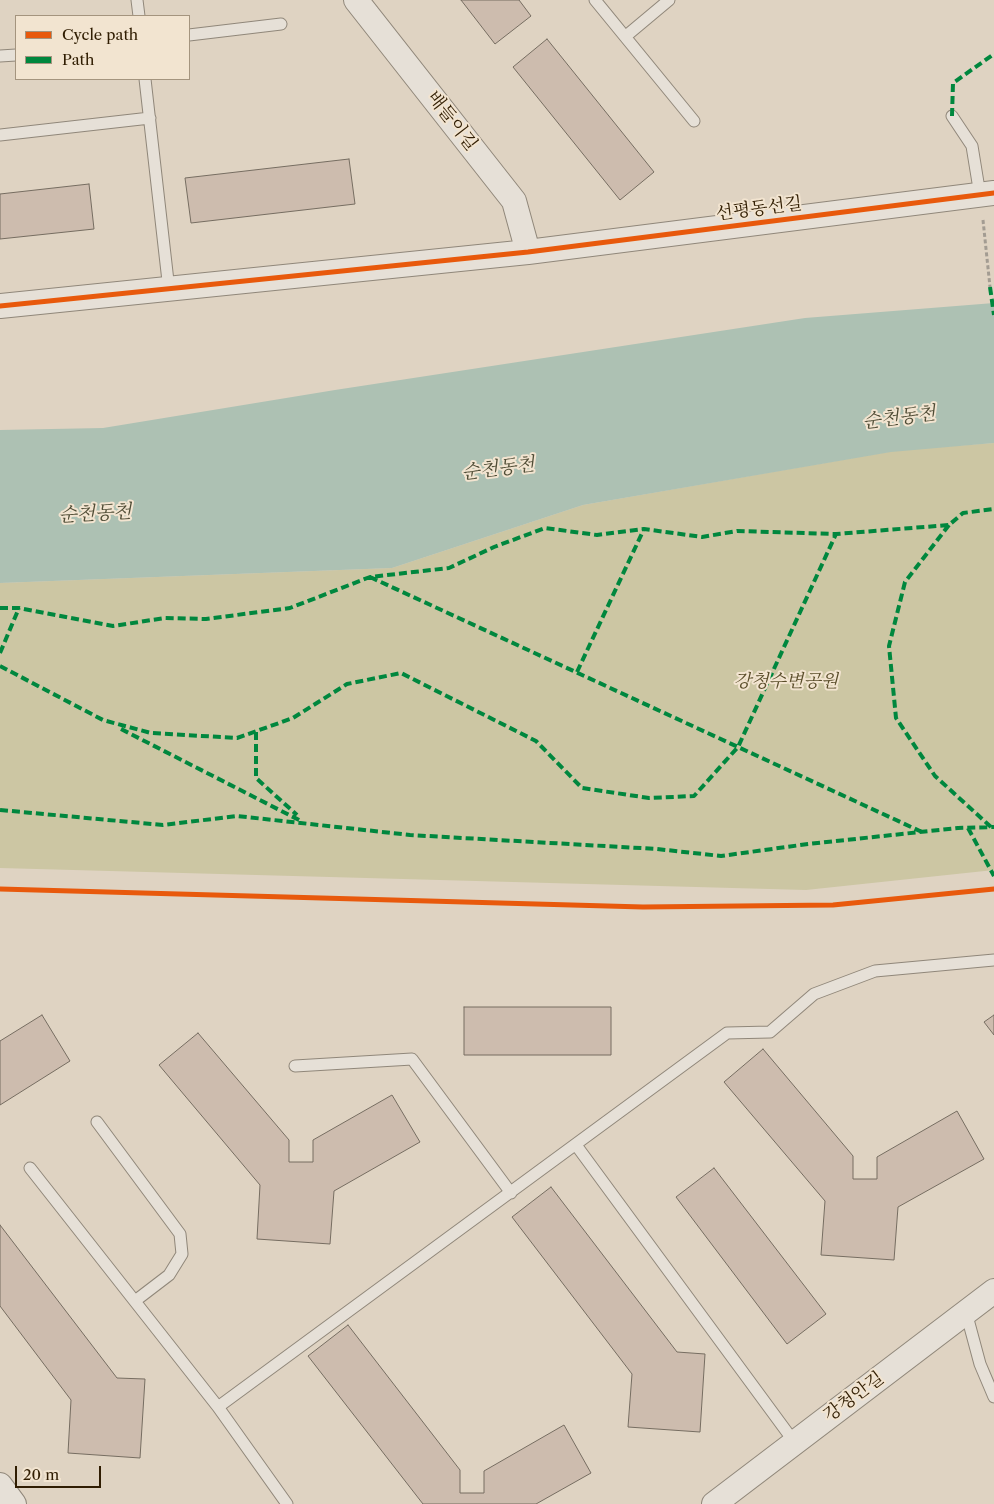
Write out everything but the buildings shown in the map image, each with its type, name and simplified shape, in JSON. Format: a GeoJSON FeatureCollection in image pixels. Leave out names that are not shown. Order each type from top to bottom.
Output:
{"type":"FeatureCollection","features":[{"type":"Feature","properties":{"kind":"street","name":"배들이길"},"geometry":{"type":"LineString","coordinates":[[356,0],[514,202],[528,252]]}},
{"type":"Feature","properties":{"kind":"street","name":"선평동선길"},"geometry":{"type":"LineString","coordinates":[[0,306],[528,252],[987,194]]}},
{"type":"Feature","properties":{"kind":"street","name":"강청안길"},"geometry":{"type":"LineString","coordinates":[[714,1504],[994,1290]]}},
{"type":"Feature","properties":{"kind":"street"},"geometry":{"type":"LineString","coordinates":[[0,1485],[14,1504]]}},
{"type":"Feature","properties":{"kind":"lane"},"geometry":{"type":"LineString","coordinates":[[137,0],[139,15]]}},
{"type":"Feature","properties":{"kind":"lane"},"geometry":{"type":"LineString","coordinates":[[595,0],[694,121]]}},
{"type":"Feature","properties":{"kind":"lane"},"geometry":{"type":"LineString","coordinates":[[626,36],[670,0]]}},
{"type":"Feature","properties":{"kind":"lane"},"geometry":{"type":"LineString","coordinates":[[190,35],[281,24]]}},
{"type":"Feature","properties":{"kind":"lane"},"geometry":{"type":"LineString","coordinates":[[0,56],[15,54]]}},
{"type":"Feature","properties":{"kind":"lane"},"geometry":{"type":"LineString","coordinates":[[146,80],[169,290]]}},
{"type":"Feature","properties":{"kind":"lane"},"geometry":{"type":"LineString","coordinates":[[952,116],[972,146],[987,194]]}},
{"type":"Feature","properties":{"kind":"lane"},"geometry":{"type":"LineString","coordinates":[[0,135],[150,118]]}},
{"type":"Feature","properties":{"kind":"lane"},"geometry":{"type":"LineString","coordinates":[[218,1407],[727,1033],[770,1032],[814,994],[875,971],[994,960]]}},
{"type":"Feature","properties":{"kind":"lane"},"geometry":{"type":"LineString","coordinates":[[295,1066],[412,1059],[511,1193]]}},
{"type":"Feature","properties":{"kind":"lane"},"geometry":{"type":"LineString","coordinates":[[97,1122],[180,1234],[182,1254],[169,1275],[135,1301]]}},
{"type":"Feature","properties":{"kind":"lane"},"geometry":{"type":"LineString","coordinates":[[576,1145],[795,1442]]}},
{"type":"Feature","properties":{"kind":"lane"},"geometry":{"type":"LineString","coordinates":[[30,1168],[218,1407],[287,1504]]}},
{"type":"Feature","properties":{"kind":"lane"},"geometry":{"type":"LineString","coordinates":[[966,1312],[980,1364],[994,1397]]}},
{"type":"Feature","properties":{"kind":"path"},"geometry":{"type":"LineString","coordinates":[[987,194],[990,287]]}},
{"type":"Feature","properties":{"kind":"green space","name":"강청수변공원"},"geometry":{"type":"Polygon","coordinates":[[[994,443],[994,870],[806,890],[0,868],[0,583],[392,568],[583,505],[899,450],[994,443]]]}},
{"type":"Feature","properties":{"kind":"water","name":"순천동천"},"geometry":{"type":"Polygon","coordinates":[[[994,303],[994,443],[891,452],[583,505],[392,568],[0,583],[0,430],[103,428],[335,390],[805,318],[994,303]]]}},
{"type":"Feature","properties":{"kind":"marked path"},"geometry":{"type":"LineString","coordinates":[[952,116],[953,83],[994,54]]}},
{"type":"Feature","properties":{"kind":"marked path"},"geometry":{"type":"LineString","coordinates":[[990,287],[994,315]]}},
{"type":"Feature","properties":{"kind":"marked path"},"geometry":{"type":"LineString","coordinates":[[0,608],[19,608],[113,626],[165,618],[206,619],[290,608],[370,577],[449,568],[494,547],[545,528],[597,535],[644,529],[702,537],[737,531],[836,534],[949,525],[963,513],[994,509]]}},
{"type":"Feature","properties":{"kind":"marked path"},"geometry":{"type":"LineString","coordinates":[[949,525],[905,582],[889,646],[896,718],[935,776],[991,827]]}},
{"type":"Feature","properties":{"kind":"marked path"},"geometry":{"type":"LineString","coordinates":[[577,672],[644,529]]}},
{"type":"Feature","properties":{"kind":"marked path"},"geometry":{"type":"LineString","coordinates":[[0,666],[103,720],[151,733],[237,738],[293,718],[347,684],[401,673],[536,741],[582,788],[649,798],[694,796],[738,747],[836,534]]}},
{"type":"Feature","properties":{"kind":"marked path"},"geometry":{"type":"LineString","coordinates":[[370,577],[922,832]]}},
{"type":"Feature","properties":{"kind":"marked path"},"geometry":{"type":"LineString","coordinates":[[0,653],[19,608]]}},
{"type":"Feature","properties":{"kind":"marked path"},"geometry":{"type":"LineString","coordinates":[[121,729],[301,821]]}},
{"type":"Feature","properties":{"kind":"marked path"},"geometry":{"type":"LineString","coordinates":[[256,732],[256,778],[297,815]]}},
{"type":"Feature","properties":{"kind":"marked path"},"geometry":{"type":"LineString","coordinates":[[0,810],[163,825],[237,816],[410,835],[657,849],[721,856],[808,844],[958,828],[994,827]]}},
{"type":"Feature","properties":{"kind":"marked path"},"geometry":{"type":"LineString","coordinates":[[968,828],[994,876]]}},
{"type":"Feature","properties":{"kind":"cycle path"},"geometry":{"type":"LineString","coordinates":[[0,306],[528,252],[994,193]]}},
{"type":"Feature","properties":{"kind":"cycle path"},"geometry":{"type":"LineString","coordinates":[[0,889],[643,907],[833,905],[994,889]]}}]}
